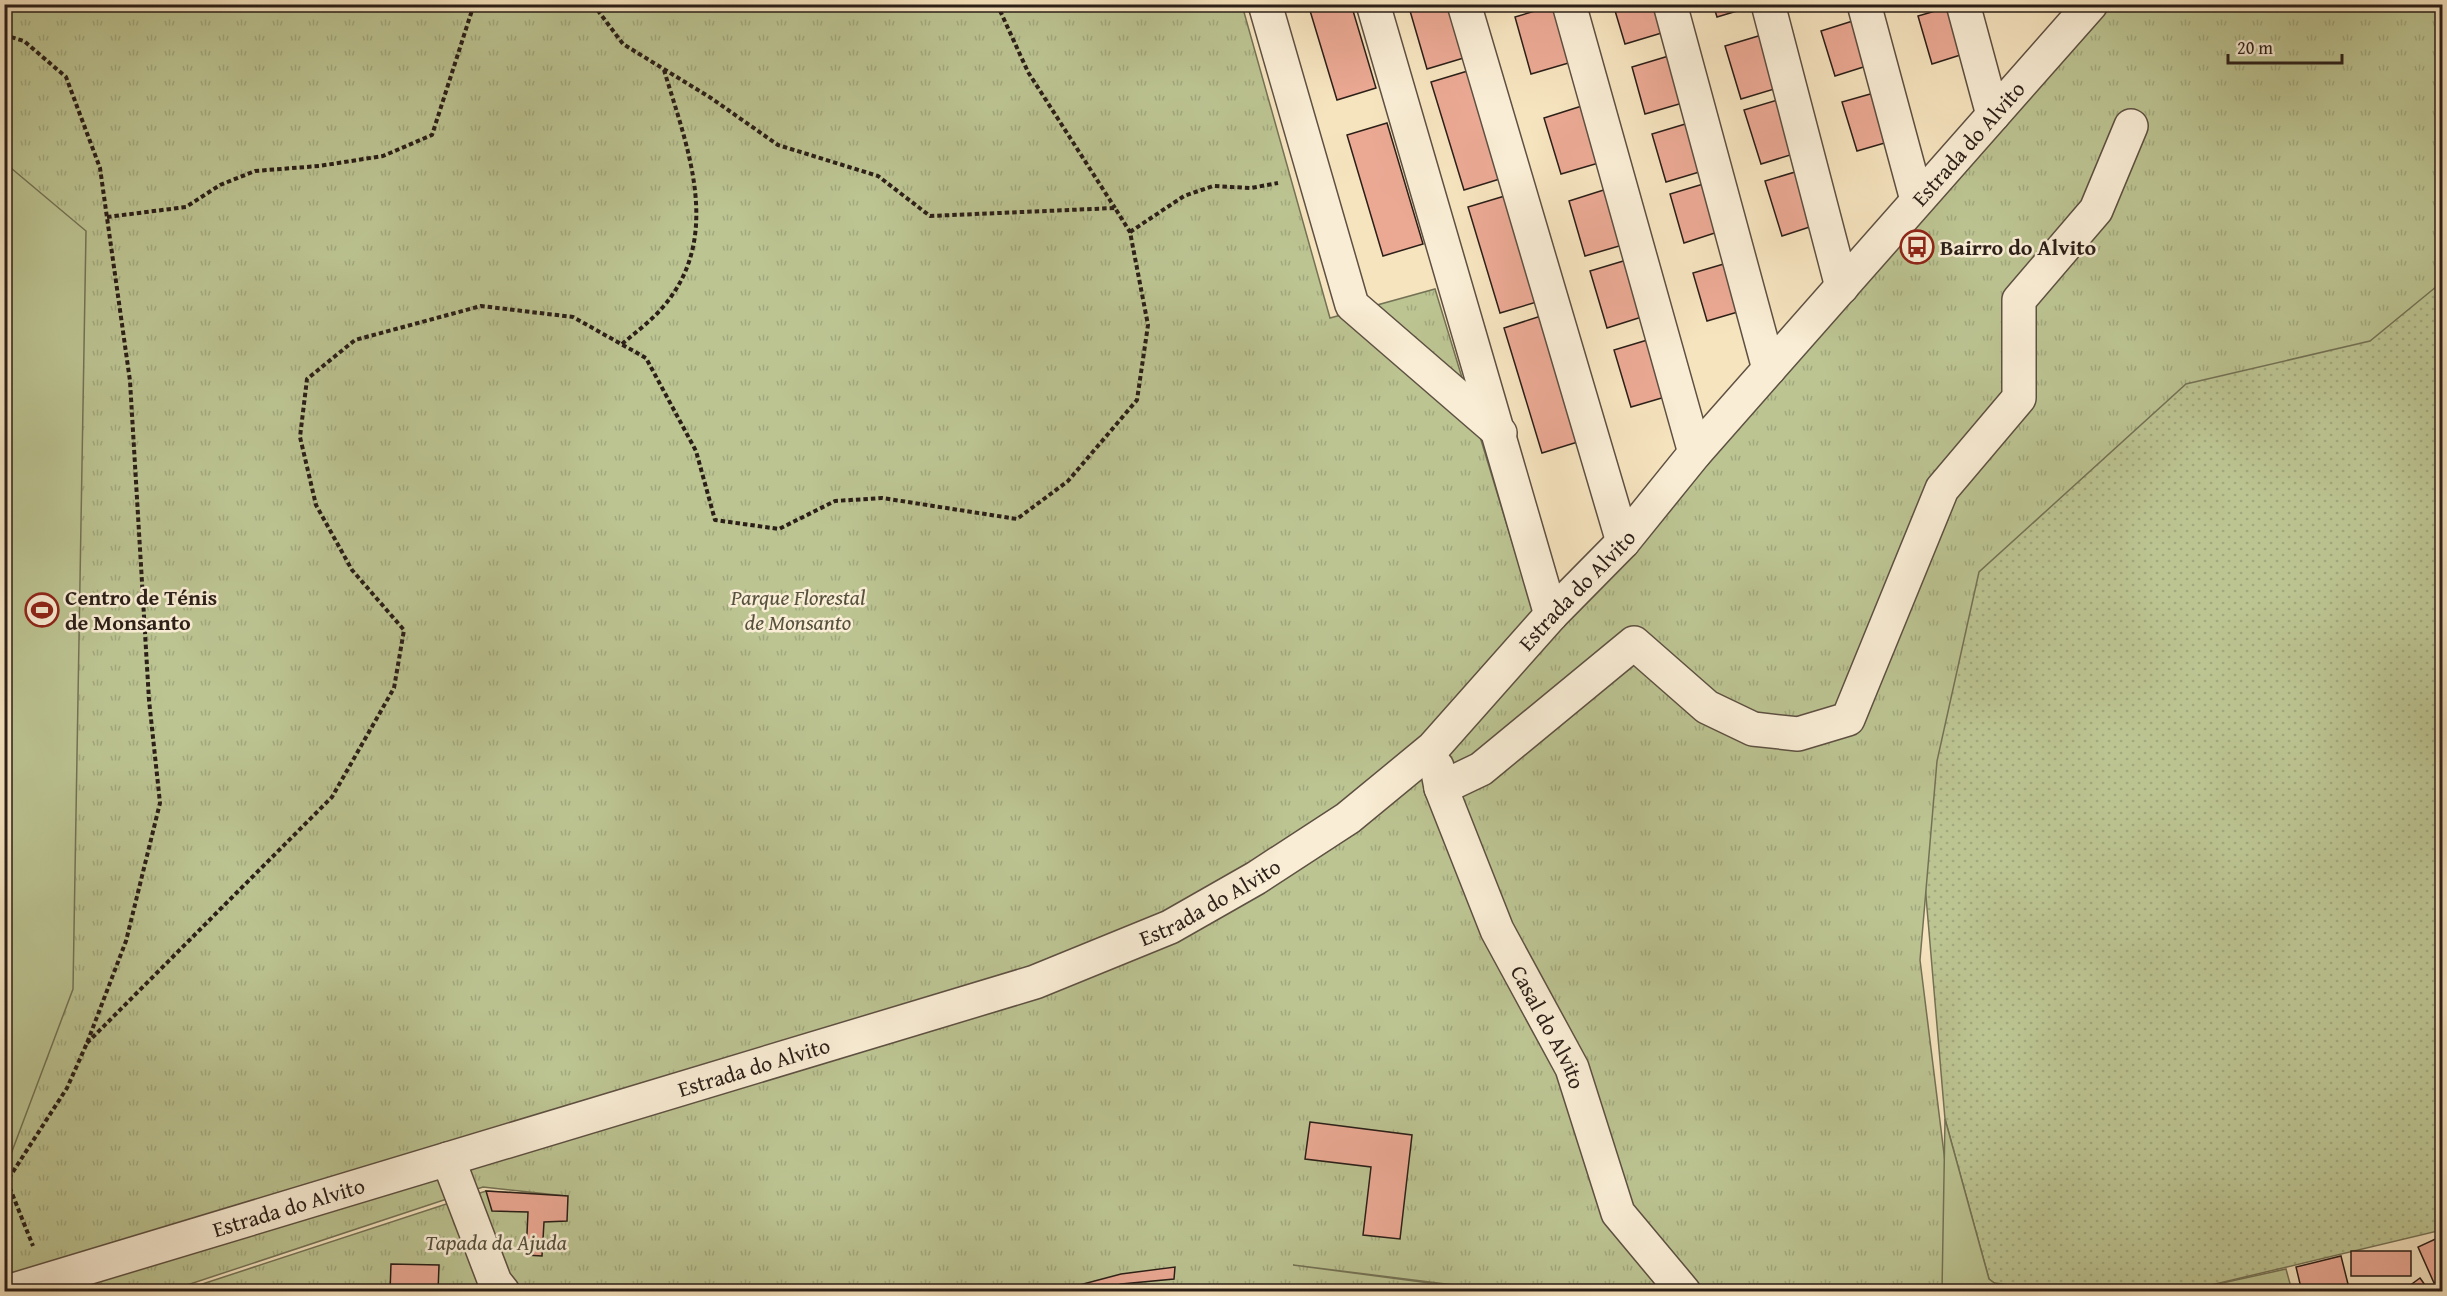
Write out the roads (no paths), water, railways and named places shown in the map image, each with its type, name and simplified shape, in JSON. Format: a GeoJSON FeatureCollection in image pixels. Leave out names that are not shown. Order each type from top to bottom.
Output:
{"type":"FeatureCollection","features":[{"type":"Feature","properties":{"kind":"street"},"geometry":{"type":"LineString","coordinates":[[1265,4],[1352,306],[1500,433]]}},
{"type":"Feature","properties":{"kind":"street"},"geometry":{"type":"LineString","coordinates":[[1373,4],[1500,433],[1551,615]]}},
{"type":"Feature","properties":{"kind":"street"},"geometry":{"type":"LineString","coordinates":[[1464,4],[1623,542]]}},
{"type":"Feature","properties":{"kind":"street"},"geometry":{"type":"LineString","coordinates":[[1569,4],[1695,453]]}},
{"type":"Feature","properties":{"kind":"street"},"geometry":{"type":"LineString","coordinates":[[1670,4],[1768,369]]}},
{"type":"Feature","properties":{"kind":"street"},"geometry":{"type":"LineString","coordinates":[[1768,4],[1842,288]]}},
{"type":"Feature","properties":{"kind":"street"},"geometry":{"type":"LineString","coordinates":[[1864,4],[1917,200]]}},
{"type":"Feature","properties":{"kind":"street"},"geometry":{"type":"LineString","coordinates":[[1963,4],[1993,115]]}},
{"type":"Feature","properties":{"kind":"street","name":"Estrada do Alvito"},"geometry":{"type":"LineString","coordinates":[[7,1292],[1035,982],[1160,931],[1256,878],[1348,818],[1433,748],[1551,615],[1623,542],[1695,453],[1842,288],[2084,8]]}},
{"type":"Feature","properties":{"kind":"street"},"geometry":{"type":"LineString","coordinates":[[1441,788],[1481,769],[1634,643],[1707,707],[1753,729],[1798,734],[1848,719],[1942,489],[2019,398],[2019,300],[2096,210],[2131,126]]}},
{"type":"Feature","properties":{"kind":"street","name":"Casal do Alvito"},"geometry":{"type":"LineString","coordinates":[[1433,748],[1441,788],[1497,930],[1572,1068],[1617,1213],[1684,1292]]}},
{"type":"Feature","properties":{"kind":"street"},"geometry":{"type":"LineString","coordinates":[[448,1159],[495,1288]]}},
{"type":"Feature","properties":{"kind":"place","name":"Bairro do Alvito"},"geometry":{"type":"Point","coordinates":[1917,247]}},
{"type":"Feature","properties":{"kind":"place","name":"Centro de Ténis de Monsanto"},"geometry":{"type":"Point","coordinates":[42,610]}},
{"type":"Feature","properties":{"kind":"park label","name":"Parque Florestal de Monsanto"},"geometry":{"type":"Point","coordinates":[798,610]}},
{"type":"Feature","properties":{"kind":"park label","name":"Tapada da Ajuda"},"geometry":{"type":"Point","coordinates":[496,1242]}}]}
